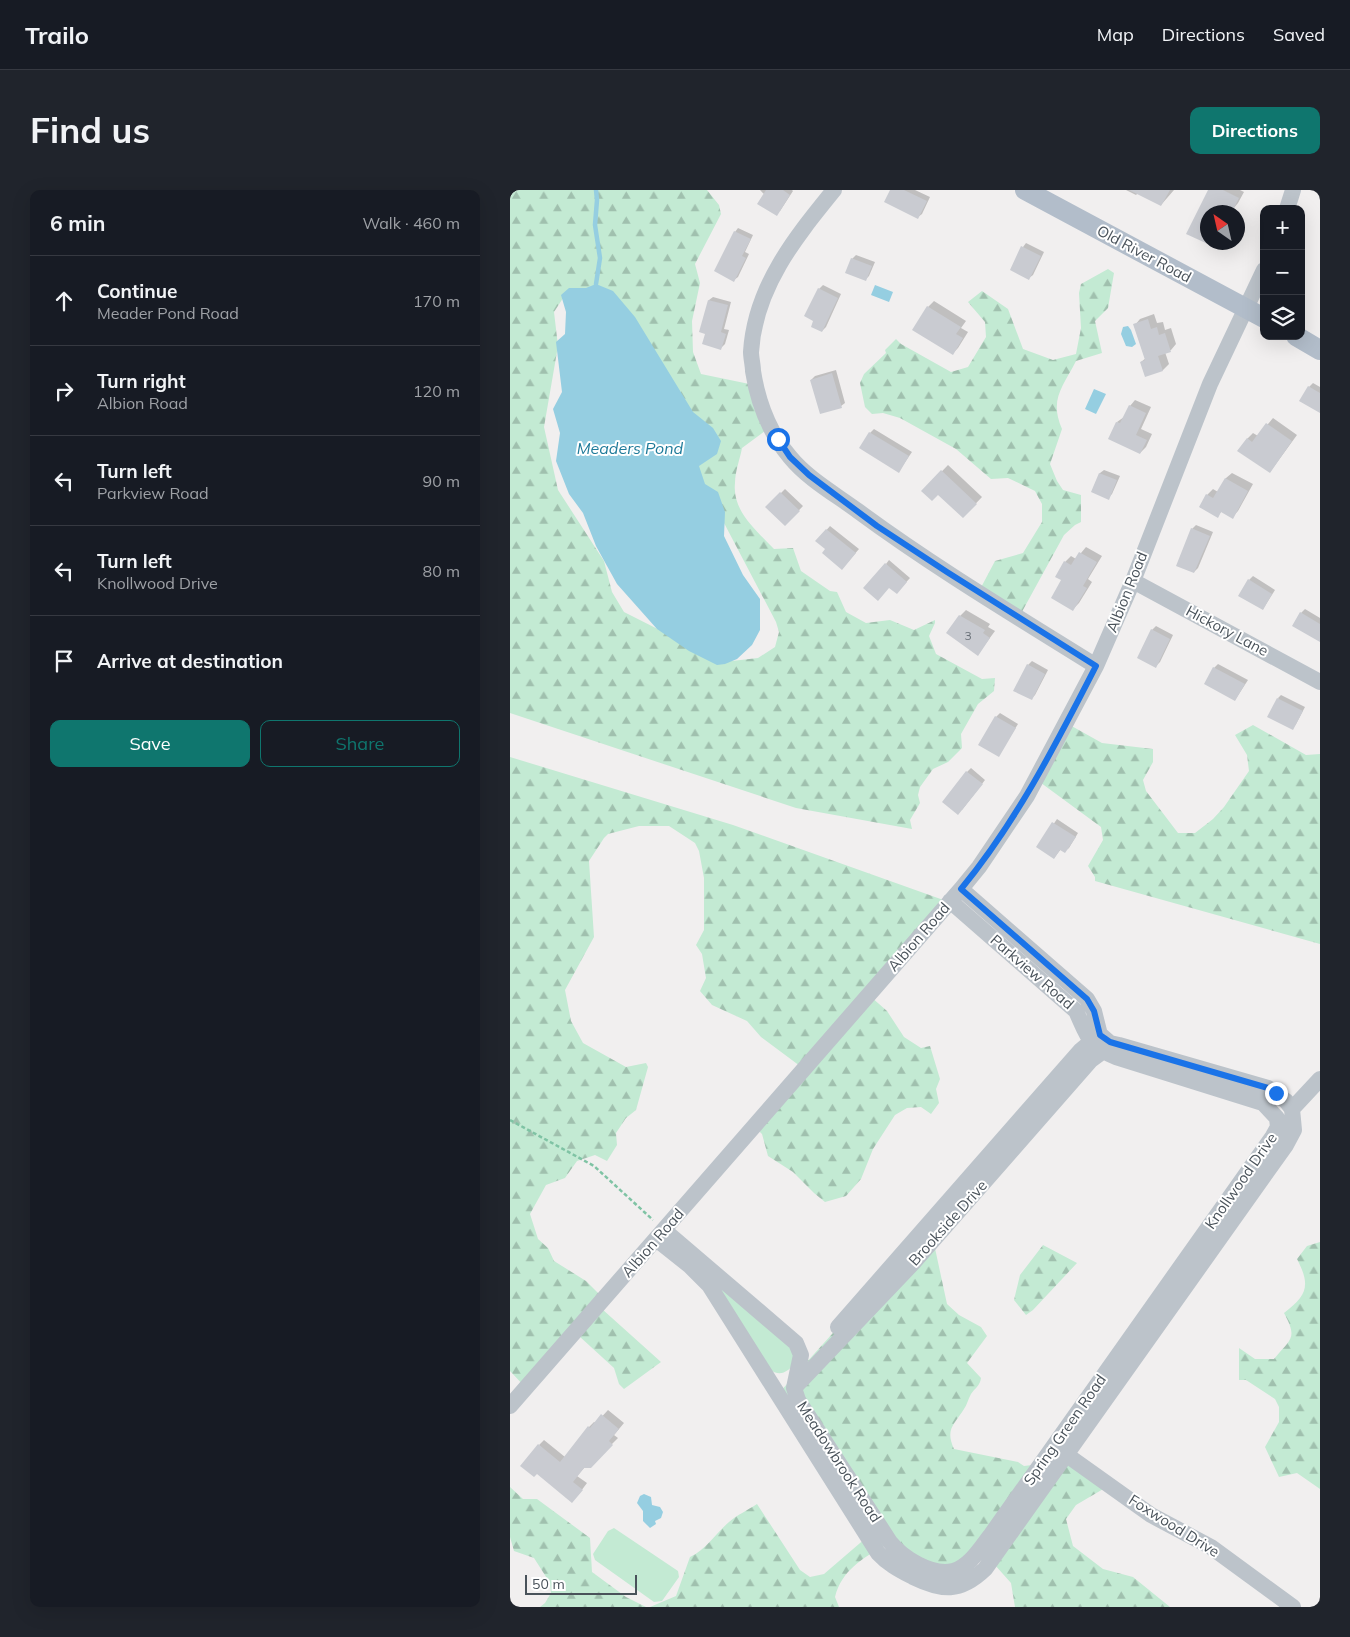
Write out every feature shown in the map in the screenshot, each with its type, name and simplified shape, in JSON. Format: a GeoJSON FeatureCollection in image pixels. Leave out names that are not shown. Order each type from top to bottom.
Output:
{"type":"FeatureCollection","features":[{"type":"Feature","properties":{"kind":"main road","name":"Old River Road"},"geometry":{"type":"LineString","coordinates":[[1025,190],[1260,316]]}},
{"type":"Feature","properties":{"kind":"main road"},"geometry":{"type":"LineString","coordinates":[[1303,340],[1320,350]]}},
{"type":"Feature","properties":{"kind":"street"},"geometry":{"type":"LineString","coordinates":[[834,190],[797,236],[777,267],[762,298],[751,354],[760,403],[768,423],[790,457],[809,475],[877,526],[1096,666]]}},
{"type":"Feature","properties":{"kind":"street"},"geometry":{"type":"LineString","coordinates":[[1287,205],[1293,190]]}},
{"type":"Feature","properties":{"kind":"street","name":"Albion Road"},"geometry":{"type":"LineString","coordinates":[[510,1406],[961,889],[979,867],[1027,796],[1096,666],[1133,581],[1210,384],[1260,278]]}},
{"type":"Feature","properties":{"kind":"street","name":"Hickory Lane"},"geometry":{"type":"LineString","coordinates":[[1133,581],[1320,682]]}},
{"type":"Feature","properties":{"kind":"street","name":"Parkview Road"},"geometry":{"type":"LineString","coordinates":[[961,889],[1087,999],[1094,1011],[1101,1043]]}},
{"type":"Feature","properties":{"kind":"street","name":"Parkview Road"},"geometry":{"type":"LineString","coordinates":[[950,901],[1076,1011],[1101,1043]]}},
{"type":"Feature","properties":{"kind":"street"},"geometry":{"type":"LineString","coordinates":[[1101,1043],[1268,1088],[1286,1101],[1292,1110],[1320,1079]]}},
{"type":"Feature","properties":{"kind":"street","name":"Knollwood Drive"},"geometry":{"type":"LineString","coordinates":[[1101,1043],[1263,1103],[1277,1118],[1278,1127],[1273,1136],[1148,1327]]}},
{"type":"Feature","properties":{"kind":"street","name":"Brookside Drive"},"geometry":{"type":"LineString","coordinates":[[776,1392],[831,1334],[1080,1051],[1101,1043]]}},
{"type":"Feature","properties":{"kind":"street","name":"Brookside Drive"},"geometry":{"type":"LineString","coordinates":[[776,1392],[794,1388],[914,1262],[1090,1060],[1101,1043]]}},
{"type":"Feature","properties":{"kind":"street","name":"Spring Green Road"},"geometry":{"type":"LineString","coordinates":[[1060,1450],[1148,1327],[1286,1145],[1294,1130],[1292,1110]]}},
{"type":"Feature","properties":{"kind":"street","name":"Meadowbrook Road"},"geometry":{"type":"LineString","coordinates":[[660,1234],[796,1343],[801,1355],[794,1388],[798,1400],[890,1542],[900,1554],[914,1563],[942,1571],[953,1571],[986,1554]]}},
{"type":"Feature","properties":{"kind":"street","name":"Meadowbrook Road"},"geometry":{"type":"LineString","coordinates":[[660,1234],[709,1285],[875,1548],[887,1563],[928,1584],[941,1588],[954,1588],[976,1577],[986,1554],[1060,1450]]}},
{"type":"Feature","properties":{"kind":"street","name":"Foxwood Drive"},"geometry":{"type":"LineString","coordinates":[[1060,1450],[1151,1515],[1211,1547],[1293,1607]]}},
{"type":"Feature","properties":{"kind":"path"},"geometry":{"type":"LineString","coordinates":[[510,1120],[594,1166],[660,1234]]}},
{"type":"Feature","properties":{"kind":"green space"},"geometry":{"type":"Polygon","coordinates":[[[510,190],[707,190],[719,205],[721,214],[695,264],[700,283],[692,321],[693,352],[701,374],[759,386],[773,425],[742,448],[735,483],[735,493],[741,511],[774,549],[793,548],[801,571],[830,591],[837,592],[846,612],[866,623],[890,620],[914,630],[935,620],[929,636],[936,654],[982,679],[995,678],[994,691],[978,704],[961,734],[962,748],[948,762],[933,769],[920,787],[918,795],[920,803],[910,820],[912,829],[796,808],[510,713],[510,190]],[[565,295],[554,312],[558,346],[544,427],[558,490],[604,561],[612,592],[624,612],[723,662],[758,658],[775,647],[779,632],[776,622],[702,481],[565,295]]]}},
{"type":"Feature","properties":{"kind":"green space"},"geometry":{"type":"Polygon","coordinates":[[[1108,269],[1114,273],[1108,308],[1095,321],[1102,353],[1076,361],[1062,386],[1057,401],[1057,409],[1062,429],[1050,464],[1063,490],[1081,495],[1081,522],[1064,535],[1018,619],[977,595],[995,561],[1023,553],[1042,522],[1042,504],[1035,491],[1008,478],[991,479],[956,449],[900,418],[883,413],[872,414],[865,407],[860,383],[864,374],[886,353],[885,350],[896,339],[901,344],[951,372],[968,367],[986,337],[985,322],[968,302],[982,291],[1008,309],[1023,349],[1053,360],[1076,354],[1081,328],[1079,293],[1081,284],[1108,269]]]}},
{"type":"Feature","properties":{"kind":"green space"},"geometry":{"type":"Polygon","coordinates":[[[1068,724],[1102,743],[1153,749],[1153,762],[1143,780],[1146,791],[1178,833],[1195,833],[1213,819],[1224,807],[1249,771],[1247,755],[1235,735],[1253,725],[1306,755],[1320,754],[1320,944],[1095,881],[1095,877],[1088,866],[1103,840],[1101,827],[1037,780],[1068,724]]]}},
{"type":"Feature","properties":{"kind":"green space"},"geometry":{"type":"Polygon","coordinates":[[[510,757],[733,825],[949,902],[870,996],[887,1011],[904,1037],[921,1048],[930,1046],[940,1079],[936,1089],[939,1103],[931,1114],[921,1107],[907,1108],[895,1115],[873,1149],[861,1179],[846,1196],[825,1202],[793,1172],[768,1156],[762,1134],[757,1129],[804,1069],[761,1037],[747,1021],[712,1005],[700,991],[706,978],[702,954],[696,945],[704,930],[704,878],[699,851],[695,843],[669,826],[639,826],[608,834],[604,838],[589,861],[594,937],[565,990],[571,1021],[583,1043],[626,1067],[646,1063],[648,1067],[636,1110],[626,1118],[616,1133],[617,1145],[607,1161],[595,1155],[577,1161],[565,1178],[546,1185],[530,1214],[538,1239],[548,1248],[554,1261],[586,1281],[606,1301],[602,1309],[661,1362],[624,1389],[619,1384],[614,1368],[579,1336],[527,1389],[510,1371],[510,757]]]}},
{"type":"Feature","properties":{"kind":"green space"},"geometry":{"type":"Polygon","coordinates":[[[930,1225],[947,1304],[959,1315],[981,1327],[987,1336],[967,1363],[981,1378],[952,1428],[950,1437],[954,1449],[1018,1462],[1024,1466],[1040,1464],[1059,1445],[1110,1485],[1076,1505],[1066,1519],[1073,1546],[1103,1569],[1133,1577],[1170,1607],[1015,1607],[1011,1583],[986,1555],[949,1583],[885,1545],[861,1560],[848,1572],[835,1597],[839,1607],[650,1607],[676,1596],[690,1557],[706,1546],[732,1519],[757,1504],[800,1570],[810,1577],[824,1574],[874,1531],[779,1393],[930,1225]]]}},
{"type":"Feature","properties":{"kind":"green space"},"geometry":{"type":"Polygon","coordinates":[[[1320,1242],[1320,1489],[1297,1473],[1279,1477],[1265,1447],[1279,1422],[1279,1407],[1275,1399],[1246,1380],[1239,1380],[1239,1348],[1255,1359],[1274,1359],[1288,1342],[1291,1338],[1291,1328],[1284,1313],[1298,1301],[1302,1295],[1305,1283],[1297,1259],[1307,1246],[1320,1242]]]}},
{"type":"Feature","properties":{"kind":"green space"},"geometry":{"type":"Polygon","coordinates":[[[1043,1245],[1077,1263],[1026,1315],[1014,1300],[1020,1275],[1043,1245]]]}},
{"type":"Feature","properties":{"kind":"green space"},"geometry":{"type":"Polygon","coordinates":[[[697,1257],[796,1343],[794,1365],[791,1368],[782,1373],[776,1373],[768,1369],[697,1257]]]}},
{"type":"Feature","properties":{"kind":"green space"},"geometry":{"type":"Polygon","coordinates":[[[510,1487],[523,1499],[537,1499],[590,1538],[592,1572],[626,1597],[646,1607],[540,1607],[551,1593],[550,1583],[534,1558],[514,1551],[510,1537],[510,1487]]]}},
{"type":"Feature","properties":{"kind":"green space"},"geometry":{"type":"Polygon","coordinates":[[[614,1528],[678,1571],[679,1577],[662,1601],[654,1602],[595,1560],[593,1554],[608,1531],[614,1528]]]}},
{"type":"Feature","properties":{"kind":"water","name":"Meaders Pond"},"geometry":{"type":"Polygon","coordinates":[[[596,284],[613,291],[635,317],[693,412],[713,428],[721,441],[717,454],[699,466],[705,484],[718,492],[725,512],[724,536],[743,575],[760,599],[760,630],[752,645],[737,659],[725,664],[717,665],[689,651],[657,629],[617,584],[596,546],[583,513],[569,494],[556,461],[560,433],[553,409],[562,392],[556,342],[565,334],[566,312],[561,295],[569,288],[586,288],[596,284]]]}},
{"type":"Feature","properties":{"kind":"water"},"geometry":{"type":"Polygon","coordinates":[[[875,285],[893,292],[889,302],[871,295],[875,285]]]}},
{"type":"Feature","properties":{"kind":"water"},"geometry":{"type":"Polygon","coordinates":[[[1128,326],[1136,344],[1132,347],[1126,346],[1121,334],[1123,327],[1128,326]]]}},
{"type":"Feature","properties":{"kind":"water"},"geometry":{"type":"Polygon","coordinates":[[[1094,389],[1106,394],[1096,414],[1085,409],[1094,389]]]}},
{"type":"Feature","properties":{"kind":"water"},"geometry":{"type":"Polygon","coordinates":[[[644,1494],[651,1497],[652,1505],[660,1507],[663,1512],[661,1518],[655,1521],[656,1524],[650,1528],[643,1521],[643,1511],[637,1503],[640,1496],[644,1494]]]}},
{"type":"Feature","properties":{"kind":"building"},"geometry":{"type":"Polygon","coordinates":[[[766,190],[783,190],[790,195],[777,216],[757,204],[766,190]]]}},
{"type":"Feature","properties":{"kind":"building"},"geometry":{"type":"Polygon","coordinates":[[[890,190],[904,190],[927,201],[918,219],[884,202],[890,190]]]}},
{"type":"Feature","properties":{"kind":"building"},"geometry":{"type":"Polygon","coordinates":[[[1129,190],[1170,190],[1161,206],[1129,190]]]}},
{"type":"Feature","properties":{"kind":"building"},"geometry":{"type":"Polygon","coordinates":[[[1208,190],[1223,190],[1239,198],[1236,205],[1200,205],[1208,190]]]}},
{"type":"Feature","properties":{"kind":"building"},"geometry":{"type":"Polygon","coordinates":[[[1200,206],[1200,240],[1186,234],[1200,206]]]}},
{"type":"Feature","properties":{"kind":"building"},"geometry":{"type":"Polygon","coordinates":[[[734,231],[751,239],[742,256],[746,258],[734,282],[714,271],[734,231]]]}},
{"type":"Feature","properties":{"kind":"building"},"geometry":{"type":"Polygon","coordinates":[[[1021,246],[1041,256],[1029,280],[1010,270],[1021,246]]]}},
{"type":"Feature","properties":{"kind":"building"},"geometry":{"type":"Polygon","coordinates":[[[851,258],[872,266],[866,281],[845,273],[851,258]]]}},
{"type":"Feature","properties":{"kind":"building"},"geometry":{"type":"Polygon","coordinates":[[[818,288],[838,298],[822,332],[811,327],[813,321],[804,316],[818,288]]]}},
{"type":"Feature","properties":{"kind":"building"},"geometry":{"type":"Polygon","coordinates":[[[708,300],[728,305],[721,332],[726,334],[721,350],[702,344],[705,334],[699,332],[708,300]]]}},
{"type":"Feature","properties":{"kind":"building"},"geometry":{"type":"Polygon","coordinates":[[[927,306],[961,327],[956,334],[963,338],[953,355],[912,330],[927,306]]]}},
{"type":"Feature","properties":{"kind":"building"},"geometry":{"type":"Polygon","coordinates":[[[1148,319],[1151,329],[1157,327],[1159,335],[1165,333],[1171,352],[1158,356],[1163,371],[1145,377],[1140,362],[1145,360],[1133,324],[1148,319]]]}},
{"type":"Feature","properties":{"kind":"building"},"geometry":{"type":"Polygon","coordinates":[[[832,373],[842,408],[820,414],[810,380],[832,373]]]}},
{"type":"Feature","properties":{"kind":"building"},"geometry":{"type":"Polygon","coordinates":[[[1308,386],[1320,393],[1320,413],[1299,401],[1308,386]]]}},
{"type":"Feature","properties":{"kind":"building"},"geometry":{"type":"Polygon","coordinates":[[[1129,405],[1146,413],[1136,435],[1147,440],[1140,454],[1108,439],[1116,422],[1120,423],[1129,405]]]}},
{"type":"Feature","properties":{"kind":"building"},"geometry":{"type":"Polygon","coordinates":[[[1266,423],[1292,441],[1270,473],[1237,451],[1247,438],[1252,442],[1266,423]]]}},
{"type":"Feature","properties":{"kind":"building"},"geometry":{"type":"Polygon","coordinates":[[[869,432],[909,456],[899,473],[859,448],[869,432]]]}},
{"type":"Feature","properties":{"kind":"building"},"geometry":{"type":"Polygon","coordinates":[[[941,470],[977,504],[963,518],[938,495],[932,501],[921,491],[941,470]]]}},
{"type":"Feature","properties":{"kind":"building"},"geometry":{"type":"Polygon","coordinates":[[[1099,473],[1117,480],[1109,500],[1091,492],[1099,473]]]}},
{"type":"Feature","properties":{"kind":"building"},"geometry":{"type":"Polygon","coordinates":[[[1225,478],[1248,491],[1233,519],[1221,512],[1218,518],[1199,507],[1206,494],[1213,498],[1225,478]]]}},
{"type":"Feature","properties":{"kind":"building"},"geometry":{"type":"Polygon","coordinates":[[[780,492],[800,511],[785,526],[765,507],[780,492]]]}},
{"type":"Feature","properties":{"kind":"building"},"geometry":{"type":"Polygon","coordinates":[[[1191,528],[1210,536],[1194,573],[1176,566],[1191,528]]]}},
{"type":"Feature","properties":{"kind":"building"},"geometry":{"type":"Polygon","coordinates":[[[826,529],[856,553],[842,570],[822,553],[825,549],[815,541],[826,529]]]}},
{"type":"Feature","properties":{"kind":"building"},"geometry":{"type":"Polygon","coordinates":[[[1079,552],[1097,562],[1083,586],[1087,588],[1073,611],[1051,598],[1061,580],[1055,577],[1064,561],[1071,565],[1079,552]]]}},
{"type":"Feature","properties":{"kind":"building"},"geometry":{"type":"Polygon","coordinates":[[[885,563],[907,582],[897,594],[889,588],[878,601],[863,588],[885,563]]]}},
{"type":"Feature","properties":{"kind":"building"},"geometry":{"type":"Polygon","coordinates":[[[1248,579],[1272,594],[1263,610],[1238,596],[1248,579]]]}},
{"type":"Feature","properties":{"kind":"building"},"geometry":{"type":"Polygon","coordinates":[[[1300,612],[1320,624],[1320,642],[1292,626],[1300,612]]]}},
{"type":"Feature","properties":{"kind":"building"},"geometry":{"type":"Polygon","coordinates":[[[959,615],[985,630],[983,633],[990,638],[978,656],[946,633],[959,615]]]}},
{"type":"Feature","properties":{"kind":"building"},"geometry":{"type":"Polygon","coordinates":[[[1151,629],[1170,639],[1156,668],[1137,658],[1151,629]]]}},
{"type":"Feature","properties":{"kind":"building"},"geometry":{"type":"Polygon","coordinates":[[[1027,664],[1045,674],[1032,700],[1013,691],[1027,664]]]}},
{"type":"Feature","properties":{"kind":"building"},"geometry":{"type":"Polygon","coordinates":[[[1213,667],[1245,684],[1235,701],[1204,684],[1213,667]]]}},
{"type":"Feature","properties":{"kind":"building"},"geometry":{"type":"Polygon","coordinates":[[[1277,698],[1303,711],[1293,730],[1267,717],[1277,698]]]}},
{"type":"Feature","properties":{"kind":"building"},"geometry":{"type":"Polygon","coordinates":[[[995,716],[1016,728],[999,757],[978,745],[995,716]]]}},
{"type":"Feature","properties":{"kind":"building"},"geometry":{"type":"Polygon","coordinates":[[[966,771],[983,784],[958,815],[942,802],[966,771]]]}},
{"type":"Feature","properties":{"kind":"building"},"geometry":{"type":"Polygon","coordinates":[[[1052,822],[1076,837],[1065,853],[1060,850],[1054,859],[1036,847],[1052,822]]]}},
{"type":"Feature","properties":{"kind":"building"},"geometry":{"type":"Polygon","coordinates":[[[601,1414],[619,1429],[609,1441],[613,1445],[591,1468],[584,1468],[573,1482],[583,1490],[572,1503],[537,1474],[534,1477],[520,1466],[538,1444],[560,1462],[588,1426],[590,1428],[601,1414]]]}},
{"type":"Feature","properties":{"kind":"waterway"},"geometry":{"type":"LineString","coordinates":[[596,190],[595,225],[600,258],[596,284]]}},
{"type":"Feature","properties":{"kind":"route"},"geometry":{"type":"LineString","coordinates":[[778,439],[790,457],[809,475],[877,526],[1096,666],[1027,796],[979,867],[961,889],[1087,999],[1094,1011],[1100,1035],[1110,1042],[1268,1088],[1276,1093]]}}]}
